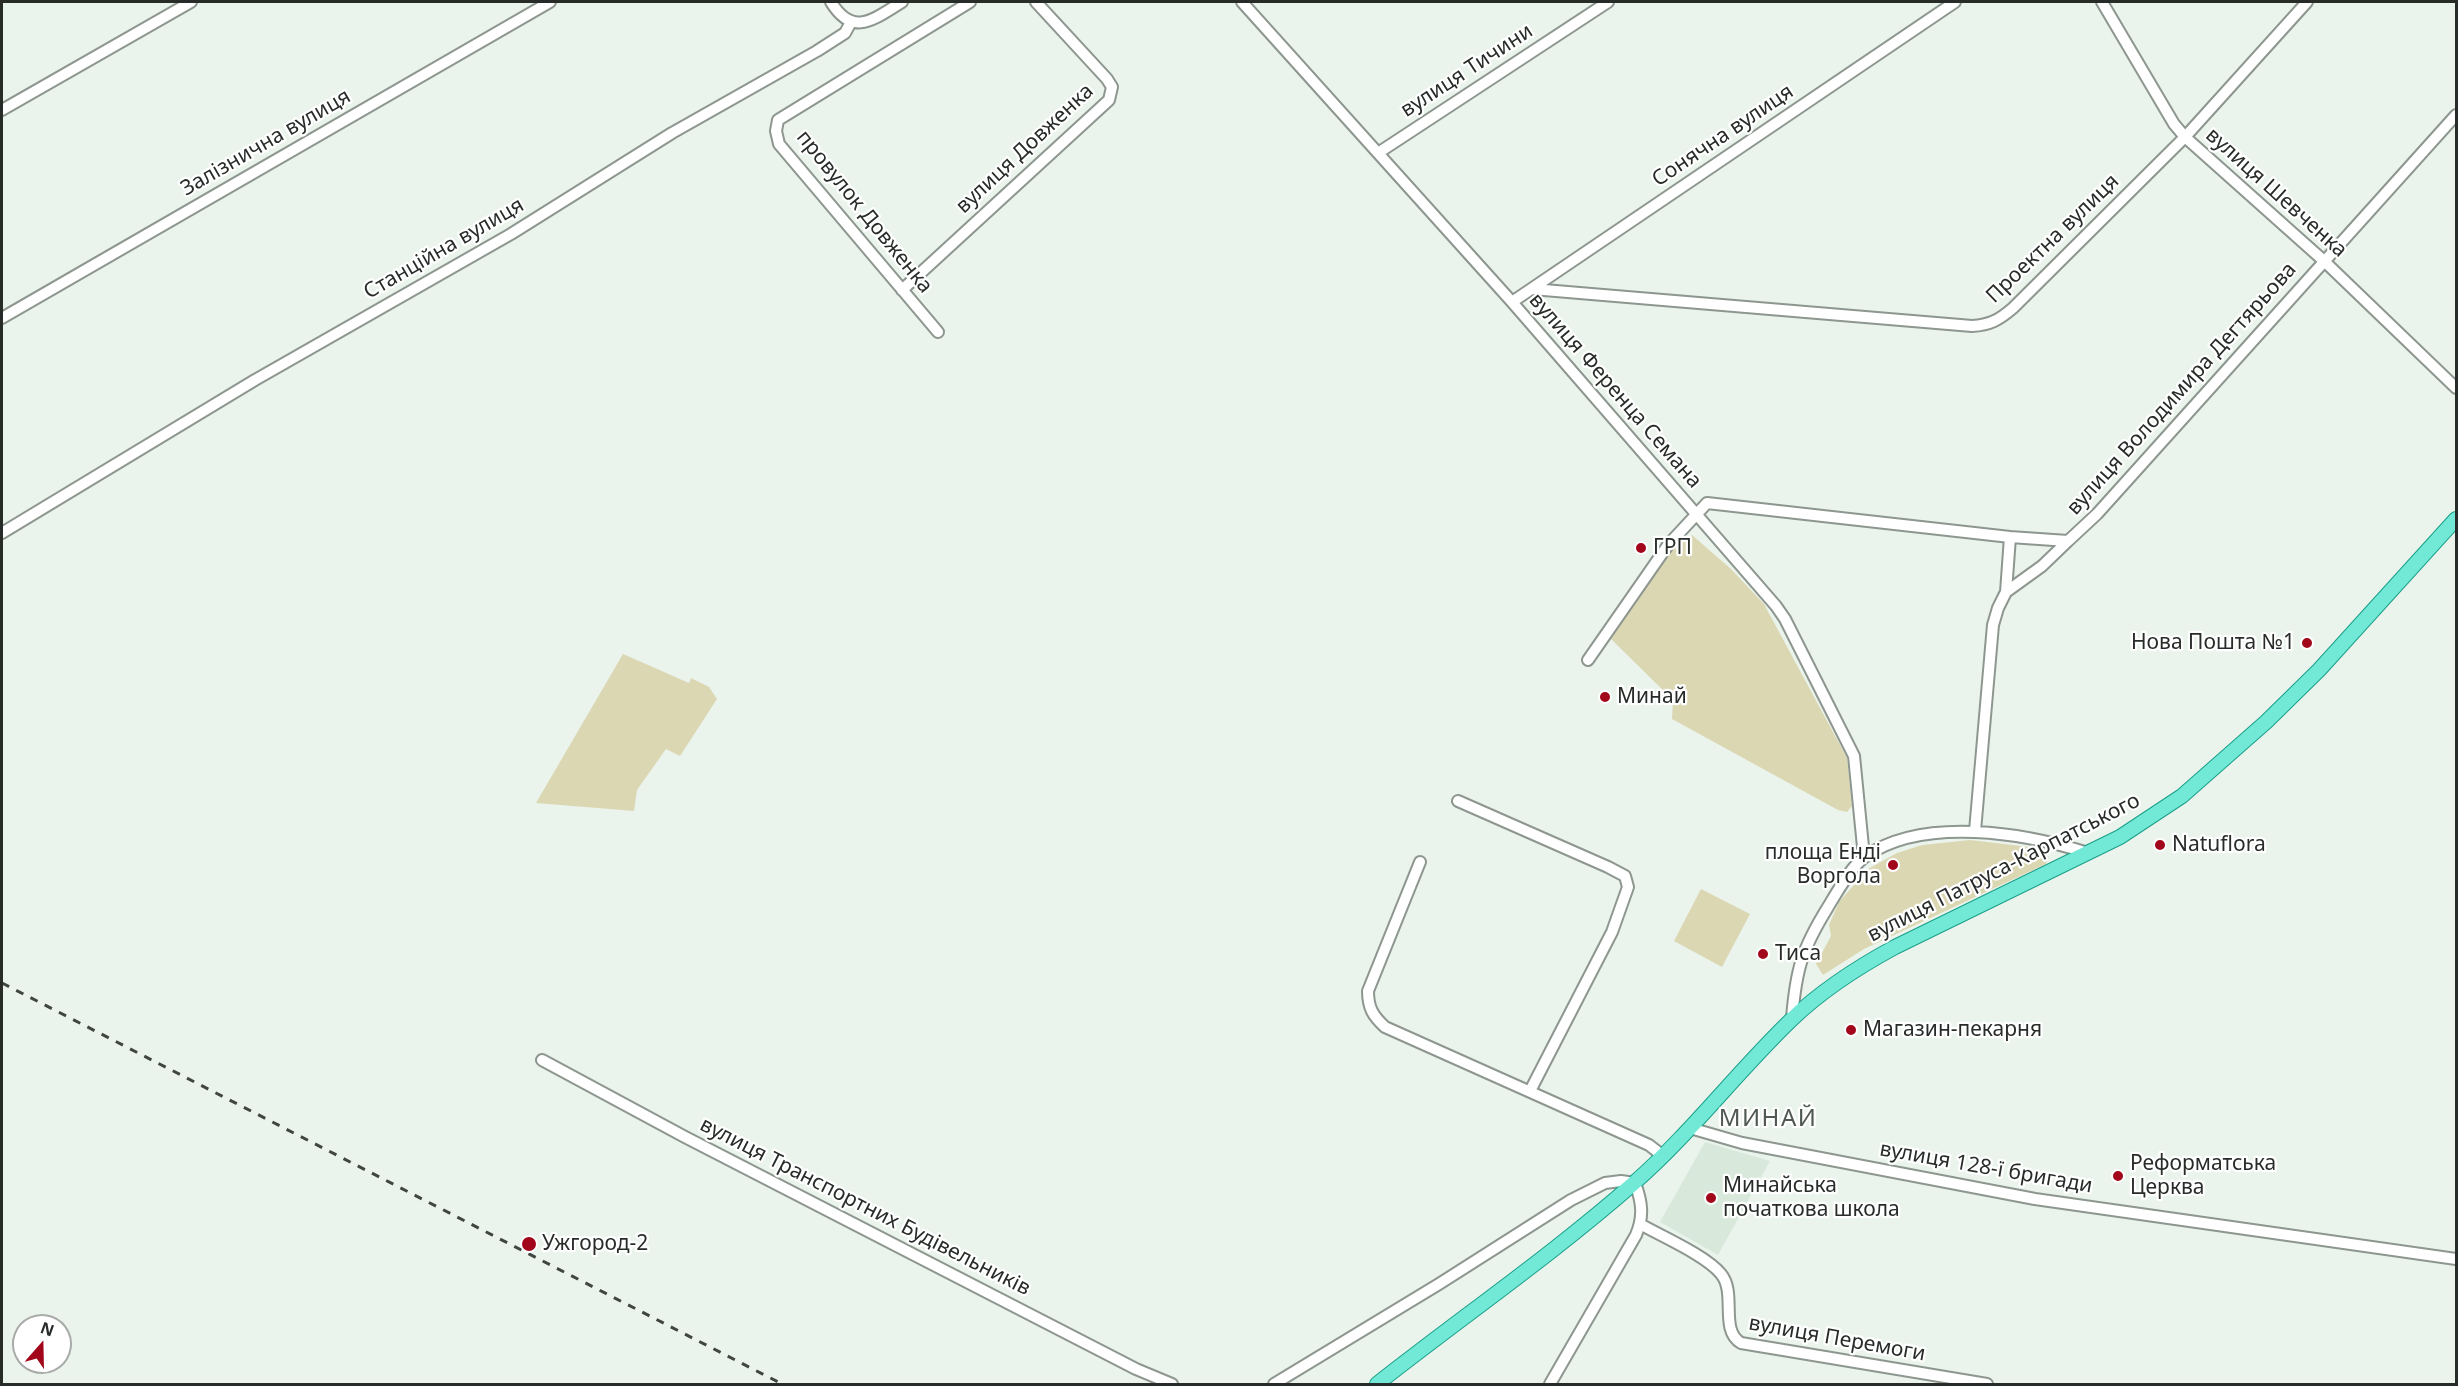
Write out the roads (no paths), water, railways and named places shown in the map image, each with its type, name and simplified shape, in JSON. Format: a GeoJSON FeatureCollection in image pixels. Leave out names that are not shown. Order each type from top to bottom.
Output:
{"type":"FeatureCollection","features":[{"type":"Feature","properties":{"kind":"main road","name":"вулиця Патруса-Карпатського"},"geometry":{"type":"LineString","coordinates":[[1792,1018],[1830,987],[1871,960],[2120,837],[2182,796],[2266,722],[2319,670],[2457,519]]}},
{"type":"Feature","properties":{"kind":"main road"},"geometry":{"type":"LineString","coordinates":[[1377,1384],[1568,1238],[1635,1183],[1690,1128],[1792,1018]]}},
{"type":"Feature","properties":{"kind":"street"},"geometry":{"type":"LineString","coordinates":[[2,110],[191,2]]}},
{"type":"Feature","properties":{"kind":"street","name":"Залізнична вулиця"},"geometry":{"type":"LineString","coordinates":[[2,318],[550,2]]}},
{"type":"Feature","properties":{"kind":"street"},"geometry":{"type":"LineString","coordinates":[[831,2],[841,16],[851,22],[868,21],[902,2]]}},
{"type":"Feature","properties":{"kind":"street","name":"провулок Довженка"},"geometry":{"type":"LineString","coordinates":[[938,332],[780,144],[776,131],[778,120],[970,2]]}},
{"type":"Feature","properties":{"kind":"street","name":"вулиця Довженка"},"geometry":{"type":"LineString","coordinates":[[902,290],[1109,100],[1112,87],[1107,79],[1036,2]]}},
{"type":"Feature","properties":{"kind":"street","name":"вулиця Ференца Семана"},"geometry":{"type":"LineString","coordinates":[[1242,2],[1512,302],[1769,596],[1785,619],[1849,743],[1857,766],[1864,857]]}},
{"type":"Feature","properties":{"kind":"street","name":"вулиця Тичини"},"geometry":{"type":"LineString","coordinates":[[1378,153],[1608,2]]}},
{"type":"Feature","properties":{"kind":"street","name":"Сонячна вулиця"},"geometry":{"type":"LineString","coordinates":[[1512,302],[1955,2]]}},
{"type":"Feature","properties":{"kind":"street","name":"вулиця Шевченка"},"geometry":{"type":"LineString","coordinates":[[2102,2],[2174,124],[2185,137],[2324,261],[2457,388]]}},
{"type":"Feature","properties":{"kind":"street","name":"Проектна вулиця"},"geometry":{"type":"LineString","coordinates":[[1532,289],[1972,326],[1987,325],[1999,320],[2013,308],[2185,137],[2307,2]]}},
{"type":"Feature","properties":{"kind":"street","name":"Станційна вулиця"},"geometry":{"type":"LineString","coordinates":[[2,533],[255,380],[511,234],[672,133],[817,51],[845,33],[851,22]]}},
{"type":"Feature","properties":{"kind":"street","name":"вулиця Володимира Дегтярьова"},"geometry":{"type":"LineString","coordinates":[[1697,513],[1707,503],[2010,537],[2068,541],[2097,514],[2457,115]]}},
{"type":"Feature","properties":{"kind":"street"},"geometry":{"type":"LineString","coordinates":[[1588,660],[1668,545],[1697,513]]}},
{"type":"Feature","properties":{"kind":"street"},"geometry":{"type":"LineString","coordinates":[[2007,592],[2010,537]]}},
{"type":"Feature","properties":{"kind":"street"},"geometry":{"type":"LineString","coordinates":[[1976,831],[1993,625],[1998,608],[2007,592],[2042,566],[2068,541]]}},
{"type":"Feature","properties":{"kind":"street"},"geometry":{"type":"LineString","coordinates":[[1458,801],[1608,867],[1625,876],[1628,887],[1611,932],[1530,1091]]}},
{"type":"Feature","properties":{"kind":"street"},"geometry":{"type":"LineString","coordinates":[[1792,1018],[1795,980],[1811,935],[1838,889],[1864,857],[1895,841],[1921,835],[1976,831],[2042,839],[2088,853]]}},
{"type":"Feature","properties":{"kind":"street"},"geometry":{"type":"LineString","coordinates":[[1420,862],[1368,992],[1368,1005],[1376,1019],[1385,1027],[1649,1145],[1663,1155]]}},
{"type":"Feature","properties":{"kind":"street","name":"вулиця Транспортних Будівельників"},"geometry":{"type":"LineString","coordinates":[[542,1060],[685,1137],[1136,1368],[1172,1384]]}},
{"type":"Feature","properties":{"kind":"street","name":"вулиця 128-ї бригади"},"geometry":{"type":"LineString","coordinates":[[1690,1128],[1742,1143],[2036,1199],[2457,1258]]}},
{"type":"Feature","properties":{"kind":"street"},"geometry":{"type":"LineString","coordinates":[[1274,1384],[1439,1284],[1571,1200],[1605,1184],[1621,1181],[1635,1183],[1641,1201],[1640,1224],[1550,1384]]}},
{"type":"Feature","properties":{"kind":"street","name":"вулиця Перемоги"},"geometry":{"type":"LineString","coordinates":[[1640,1224],[1706,1261],[1720,1272],[1725,1279],[1729,1298],[1730,1329],[1735,1340],[1741,1343],[1987,1384]]}},
{"type":"Feature","properties":{"kind":"railway"},"geometry":{"type":"LineString","coordinates":[[2,983],[782,1384]]}},
{"type":"Feature","properties":{"kind":"place","name":"ГРП"},"geometry":{"type":"Point","coordinates":[1641,548]}},
{"type":"Feature","properties":{"kind":"place","name":"Нова Пошта №1"},"geometry":{"type":"Point","coordinates":[2307,643]}},
{"type":"Feature","properties":{"kind":"place","name":"Минай"},"geometry":{"type":"Point","coordinates":[1605,697]}},
{"type":"Feature","properties":{"kind":"place","name":"Natuflora"},"geometry":{"type":"Point","coordinates":[2160,845]}},
{"type":"Feature","properties":{"kind":"place","name":"площа Енді Воргола"},"geometry":{"type":"Point","coordinates":[1893,865]}},
{"type":"Feature","properties":{"kind":"place","name":"Тиса"},"geometry":{"type":"Point","coordinates":[1763,954]}},
{"type":"Feature","properties":{"kind":"place","name":"Магазин-пекарня"},"geometry":{"type":"Point","coordinates":[1851,1030]}},
{"type":"Feature","properties":{"kind":"place","name":"Реформатська Церква"},"geometry":{"type":"Point","coordinates":[2118,1176]}},
{"type":"Feature","properties":{"kind":"place","name":"Минайська початкова школа"},"geometry":{"type":"Point","coordinates":[1711,1198]}},
{"type":"Feature","properties":{"kind":"place","name":"Ужгород-2"},"geometry":{"type":"Point","coordinates":[529,1244]}},
{"type":"Feature","properties":{"kind":"district","name":"МИНАЙ"},"geometry":{"type":"Point","coordinates":[1768,1119]}}]}
